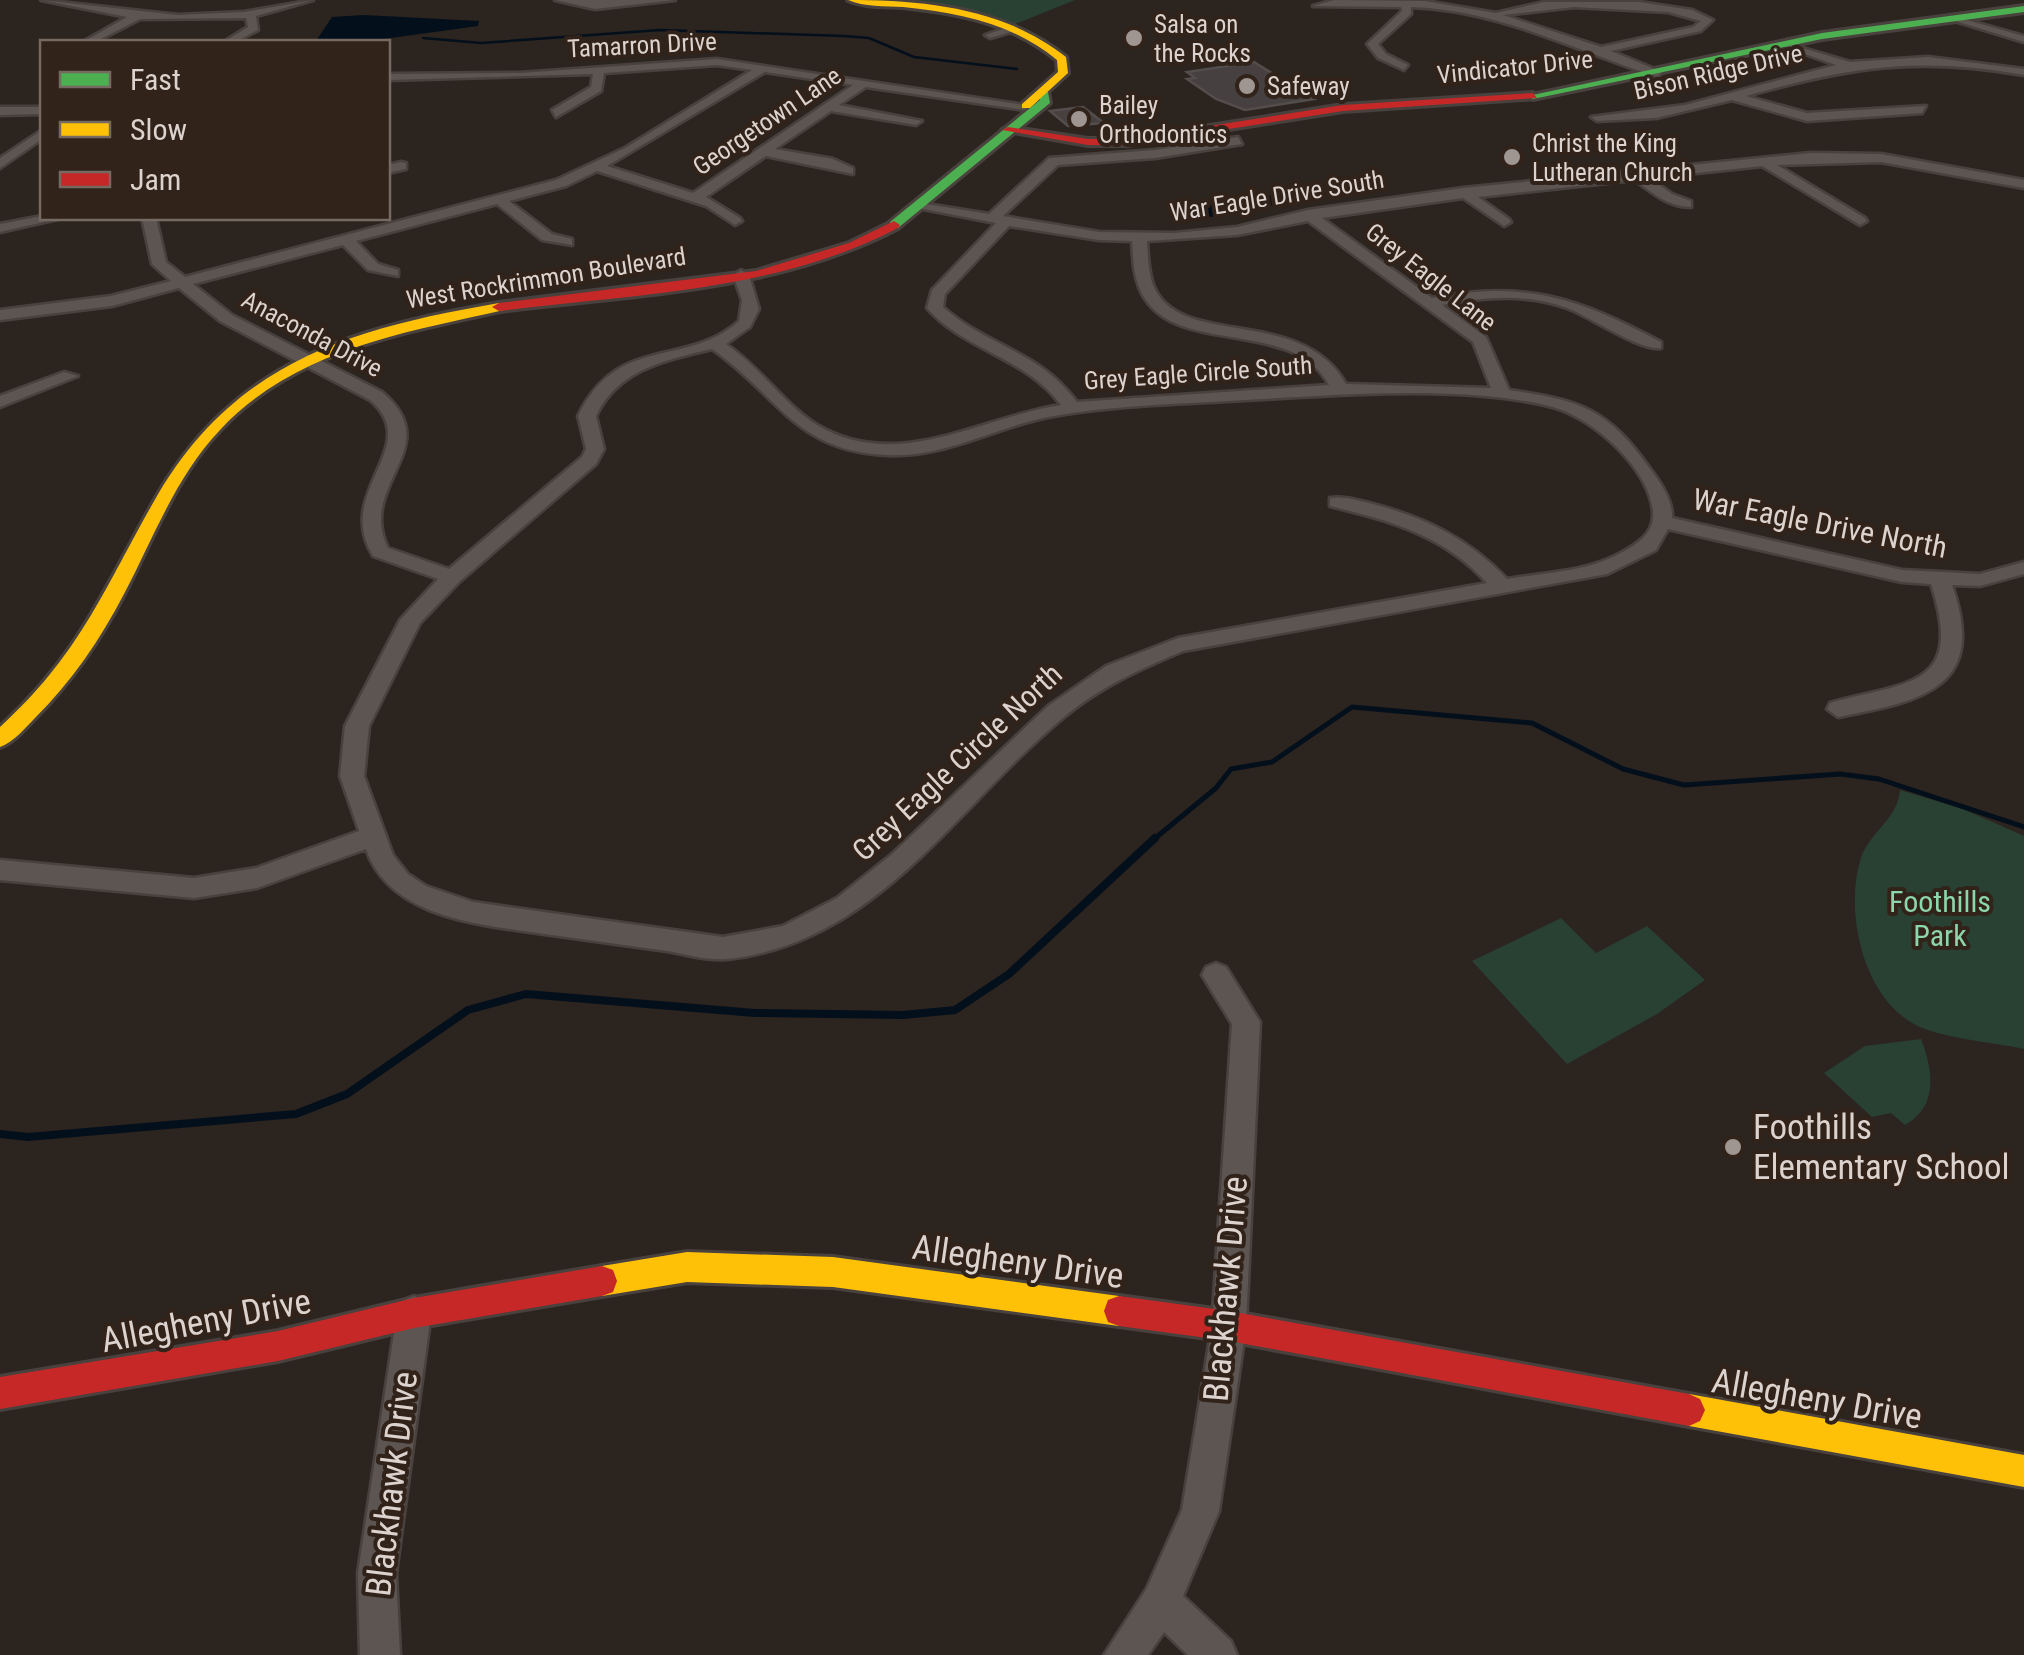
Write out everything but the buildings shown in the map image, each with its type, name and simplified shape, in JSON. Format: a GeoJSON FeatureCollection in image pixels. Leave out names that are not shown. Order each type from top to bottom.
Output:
{"type":"FeatureCollection","features":[{"type":"Feature","properties":{"kind":"main road"},"geometry":{"type":"LineString","coordinates":[[853,0],[1014,28]]}},
{"type":"Feature","properties":{"kind":"main road","name":"Vindicator Drive"},"geometry":{"type":"LineString","coordinates":[[1008,130],[1088,142],[1148,140],[1343,108],[1543,95],[1786,44],[2024,9]]}},
{"type":"Feature","properties":{"kind":"main road","name":"West Rockrimmon Boulevard"},"geometry":{"type":"LineString","coordinates":[[0,739],[50,690],[91,637],[194,445],[252,393],[307,362],[386,332],[438,320],[741,276],[844,250],[886,230],[920,207],[1008,130],[1062,73],[1062,59],[1046,42],[1014,28]]}},
{"type":"Feature","properties":{"kind":"main road","name":"Allegheny Drive"},"geometry":{"type":"LineString","coordinates":[[0,1393],[278,1346],[414,1314],[687,1268],[833,1272],[1228,1326],[2024,1471]]}},
{"type":"Feature","properties":{"kind":"street"},"geometry":{"type":"LineString","coordinates":[[46,0],[136,17],[250,14],[308,0]]}},
{"type":"Feature","properties":{"kind":"street"},"geometry":{"type":"LineString","coordinates":[[568,4],[670,0]]}},
{"type":"Feature","properties":{"kind":"street"},"geometry":{"type":"LineString","coordinates":[[1404,67],[1382,56],[1372,44],[1408,12],[1406,3]]}},
{"type":"Feature","properties":{"kind":"street"},"geometry":{"type":"LineString","coordinates":[[1318,6],[1406,3],[1496,14],[1664,72]]}},
{"type":"Feature","properties":{"kind":"street"},"geometry":{"type":"LineString","coordinates":[[1496,14],[1527,4],[1653,4],[1689,9],[1708,20],[1697,29],[1604,50]]}},
{"type":"Feature","properties":{"kind":"street"},"geometry":{"type":"LineString","coordinates":[[232,40],[254,28],[250,14]]}},
{"type":"Feature","properties":{"kind":"street"},"geometry":{"type":"LineString","coordinates":[[92,40],[136,17]]}},
{"type":"Feature","properties":{"kind":"street"},"geometry":{"type":"LineString","coordinates":[[1956,18],[2024,39]]}},
{"type":"Feature","properties":{"kind":"street"},"geometry":{"type":"LineString","coordinates":[[990,35],[1014,28]]}},
{"type":"Feature","properties":{"kind":"street","name":"Bison Ridge Drive"},"geometry":{"type":"LineString","coordinates":[[1786,44],[1850,66]]}},
{"type":"Feature","properties":{"kind":"street","name":"Tamarron Drive"},"geometry":{"type":"LineString","coordinates":[[390,77],[472,80],[702,61],[1034,100]]}},
{"type":"Feature","properties":{"kind":"street","name":"Bison Ridge Drive"},"geometry":{"type":"LineString","coordinates":[[1597,116],[1650,113],[1850,66],[1929,62],[2024,72]]}},
{"type":"Feature","properties":{"kind":"street"},"geometry":{"type":"LineString","coordinates":[[810,74],[824,64]]}},
{"type":"Feature","properties":{"kind":"street"},"geometry":{"type":"LineString","coordinates":[[0,315],[112,301],[500,200],[600,168],[765,67]]}},
{"type":"Feature","properties":{"kind":"street"},"geometry":{"type":"LineString","coordinates":[[556,114],[597,89],[599,69]]}},
{"type":"Feature","properties":{"kind":"street","name":"Georgetown Lane"},"geometry":{"type":"LineString","coordinates":[[695,198],[865,82]]}},
{"type":"Feature","properties":{"kind":"street"},"geometry":{"type":"LineString","coordinates":[[1727,95],[1807,117],[1922,110]]}},
{"type":"Feature","properties":{"kind":"street"},"geometry":{"type":"LineString","coordinates":[[830,107],[916,121]]}},
{"type":"Feature","properties":{"kind":"street"},"geometry":{"type":"LineString","coordinates":[[0,111],[40,110]]}},
{"type":"Feature","properties":{"kind":"street"},"geometry":{"type":"LineString","coordinates":[[0,164],[40,135]]}},
{"type":"Feature","properties":{"kind":"street"},"geometry":{"type":"LineString","coordinates":[[1072,407],[1040,368],[954,323],[935,308],[937,293],[1054,161],[1156,154],[1238,142]]}},
{"type":"Feature","properties":{"kind":"street"},"geometry":{"type":"LineString","coordinates":[[767,152],[833,164],[848,171]]}},
{"type":"Feature","properties":{"kind":"street","name":"War Eagle Drive South"},"geometry":{"type":"LineString","coordinates":[[920,207],[1083,234],[1139,237],[1219,233],[1308,214],[1464,192],[1857,156],[1962,170],[2024,184]]}},
{"type":"Feature","properties":{"kind":"street"},"geometry":{"type":"LineString","coordinates":[[1764,162],[1860,221]]}},
{"type":"Feature","properties":{"kind":"street"},"geometry":{"type":"LineString","coordinates":[[600,168],[720,207],[734,221]]}},
{"type":"Feature","properties":{"kind":"street"},"geometry":{"type":"LineString","coordinates":[[1637,175],[1686,204]]}},
{"type":"Feature","properties":{"kind":"street"},"geometry":{"type":"LineString","coordinates":[[1464,192],[1504,222]]}},
{"type":"Feature","properties":{"kind":"street"},"geometry":{"type":"LineString","coordinates":[[500,200],[547,237],[567,242]]}},
{"type":"Feature","properties":{"kind":"street","name":"Grey Eagle Lane"},"geometry":{"type":"LineString","coordinates":[[1308,214],[1480,340],[1502,394]]}},
{"type":"Feature","properties":{"kind":"street"},"geometry":{"type":"LineString","coordinates":[[0,228],[44,220]]}},
{"type":"Feature","properties":{"kind":"street","name":"Anaconda Drive"},"geometry":{"type":"LineString","coordinates":[[153,220],[158,264],[237,326],[376,396],[398,421],[398,439],[370,504],[372,540],[380,552],[395,560],[452,577]]}},
{"type":"Feature","properties":{"kind":"street"},"geometry":{"type":"LineString","coordinates":[[1139,237],[1146,285],[1157,304],[1201,325],[1302,348],[1326,366],[1340,389]]}},
{"type":"Feature","properties":{"kind":"street"},"geometry":{"type":"LineString","coordinates":[[348,241],[373,266],[393,272]]}},
{"type":"Feature","properties":{"kind":"street"},"geometry":{"type":"LineString","coordinates":[[0,870],[194,888],[257,878],[372,836],[352,776],[358,726],[411,620],[452,577],[590,460],[595,449],[587,416],[611,381],[659,357],[716,343],[740,330],[751,314],[752,298],[741,276]]}},
{"type":"Feature","properties":{"kind":"street"},"geometry":{"type":"LineString","coordinates":[[1429,303],[1483,292],[1534,293],[1586,308],[1655,345]]}},
{"type":"Feature","properties":{"kind":"street","name":"Grey Eagle Circle South"},"geometry":{"type":"LineString","coordinates":[[716,343],[745,364],[808,428],[864,448],[936,447],[1072,407],[1340,389],[1502,394],[1558,403],[1606,426],[1652,484],[1663,510],[1662,522]]}},
{"type":"Feature","properties":{"kind":"street"},"geometry":{"type":"LineString","coordinates":[[0,402],[70,376]]}},
{"type":"Feature","properties":{"kind":"street"},"geometry":{"type":"LineString","coordinates":[[1337,502],[1436,530],[1477,556],[1502,587]]}},
{"type":"Feature","properties":{"kind":"street","name":"War Eagle Drive North"},"geometry":{"type":"LineString","coordinates":[[1662,522],[1940,581],[1980,580],[2024,568]]}},
{"type":"Feature","properties":{"kind":"street","name":"Grey Eagle Circle North"},"geometry":{"type":"LineString","coordinates":[[372,836],[398,881],[417,893],[472,913],[724,948],[754,948],[808,931],[852,904],[1072,697],[1130,661],[1178,646],[1622,562],[1649,546],[1662,522]]}},
{"type":"Feature","properties":{"kind":"street"},"geometry":{"type":"LineString","coordinates":[[1838,709],[1898,697],[1917,689],[1949,660],[1956,629],[1940,581]]}},
{"type":"Feature","properties":{"kind":"street","name":"Blackhawk Drive"},"geometry":{"type":"LineString","coordinates":[[1124,1655],[1161,1602],[1200,1511],[1228,1326],[1246,1022],[1216,975]]}},
{"type":"Feature","properties":{"kind":"street","name":"Blackhawk Drive"},"geometry":{"type":"LineString","coordinates":[[380,1655],[376,1573],[414,1314]]}},
{"type":"Feature","properties":{"kind":"street"},"geometry":{"type":"LineString","coordinates":[[1161,1602],[1217,1655]]}},
{"type":"Feature","properties":{"kind":"green space"},"geometry":{"type":"Polygon","coordinates":[[[847,0],[1075,0],[1018,23],[996,24],[847,0]]]}},
{"type":"Feature","properties":{"kind":"green space","name":"Foothills Park"},"geometry":{"type":"Polygon","coordinates":[[[1900,790],[1963,809],[2024,836],[2024,1049],[1925,1029],[1904,1018],[1874,981],[1858,933],[1856,883],[1864,851],[1894,810],[1900,790]]]}},
{"type":"Feature","properties":{"kind":"green space"},"geometry":{"type":"Polygon","coordinates":[[[1561,918],[1596,953],[1647,926],[1705,980],[1657,1014],[1567,1064],[1472,961],[1561,918]]]}},
{"type":"Feature","properties":{"kind":"green space"},"geometry":{"type":"Polygon","coordinates":[[[1921,1039],[1930,1075],[1928,1098],[1924,1108],[1905,1125],[1891,1113],[1872,1117],[1824,1073],[1865,1046],[1921,1039]]]}},
{"type":"Feature","properties":{"kind":"water"},"geometry":{"type":"Polygon","coordinates":[[[332,17],[479,21],[478,26],[376,40],[317,40],[332,17]]]}},
{"type":"Feature","properties":{"kind":"water"},"geometry":{"type":"Polygon","coordinates":[[[1246,194],[1311,198],[1211,217],[1200,214],[1209,204],[1235,202],[1246,194]]]}},
{"type":"Feature","properties":{"kind":"waterway"},"geometry":{"type":"LineString","coordinates":[[423,38],[481,43],[660,30],[844,36],[869,38],[914,57],[1017,69]]}},
{"type":"Feature","properties":{"kind":"waterway"},"geometry":{"type":"LineString","coordinates":[[1153,840],[1216,788],[1231,769],[1272,762],[1352,707],[1532,723],[1623,769],[1684,785],[1840,774],[1879,779],[2024,827]]}},
{"type":"Feature","properties":{"kind":"waterway"},"geometry":{"type":"LineString","coordinates":[[0,1134],[28,1137],[296,1114],[347,1094],[468,1010],[526,994],[755,1013],[903,1015],[955,1010],[1009,974],[1155,838]]}},
{"type":"Feature","properties":{"kind":"traffic: fast"},"geometry":{"type":"LineString","coordinates":[[1533,96],[1822,36],[2024,9]]}},
{"type":"Feature","properties":{"kind":"traffic: fast"},"geometry":{"type":"LineString","coordinates":[[894,225],[1046,101],[1044,94]]}},
{"type":"Feature","properties":{"kind":"traffic: slow"},"geometry":{"type":"LineString","coordinates":[[853,0],[964,13],[1017,29],[1041,42],[1062,59],[1063,73],[1026,106]]}},
{"type":"Feature","properties":{"kind":"traffic: slow"},"geometry":{"type":"LineString","coordinates":[[0,739],[49,691],[82,651],[186,462],[214,427],[247,397],[284,373],[367,337],[499,307]]}},
{"type":"Feature","properties":{"kind":"traffic: slow"},"geometry":{"type":"LineString","coordinates":[[602,1281],[687,1267],[833,1272],[1119,1311]]}},
{"type":"Feature","properties":{"kind":"traffic: slow"},"geometry":{"type":"LineString","coordinates":[[1689,1410],[2024,1471]]}},
{"type":"Feature","properties":{"kind":"traffic: jam"},"geometry":{"type":"LineString","coordinates":[[1008,130],[1088,142],[1127,142],[1343,108],[1533,96]]}},
{"type":"Feature","properties":{"kind":"traffic: jam"},"geometry":{"type":"LineString","coordinates":[[499,307],[756,275],[853,246],[894,225]]}},
{"type":"Feature","properties":{"kind":"traffic: jam"},"geometry":{"type":"LineString","coordinates":[[0,1393],[278,1346],[414,1313],[602,1281]]}},
{"type":"Feature","properties":{"kind":"traffic: jam"},"geometry":{"type":"LineString","coordinates":[[1119,1311],[1229,1326],[1689,1410]]}},
{"type":"Feature","properties":{"kind":"place","name":"Salsa on the Rocks"},"geometry":{"type":"Point","coordinates":[1134,38]}},
{"type":"Feature","properties":{"kind":"place","name":"Safeway"},"geometry":{"type":"Point","coordinates":[1247,86]}},
{"type":"Feature","properties":{"kind":"place","name":"Bailey Orthodontics"},"geometry":{"type":"Point","coordinates":[1079,119]}},
{"type":"Feature","properties":{"kind":"place","name":"Christ the King Lutheran Church"},"geometry":{"type":"Point","coordinates":[1512,157]}},
{"type":"Feature","properties":{"kind":"place","name":"Foothills Elementary School"},"geometry":{"type":"Point","coordinates":[1733,1147]}}]}
